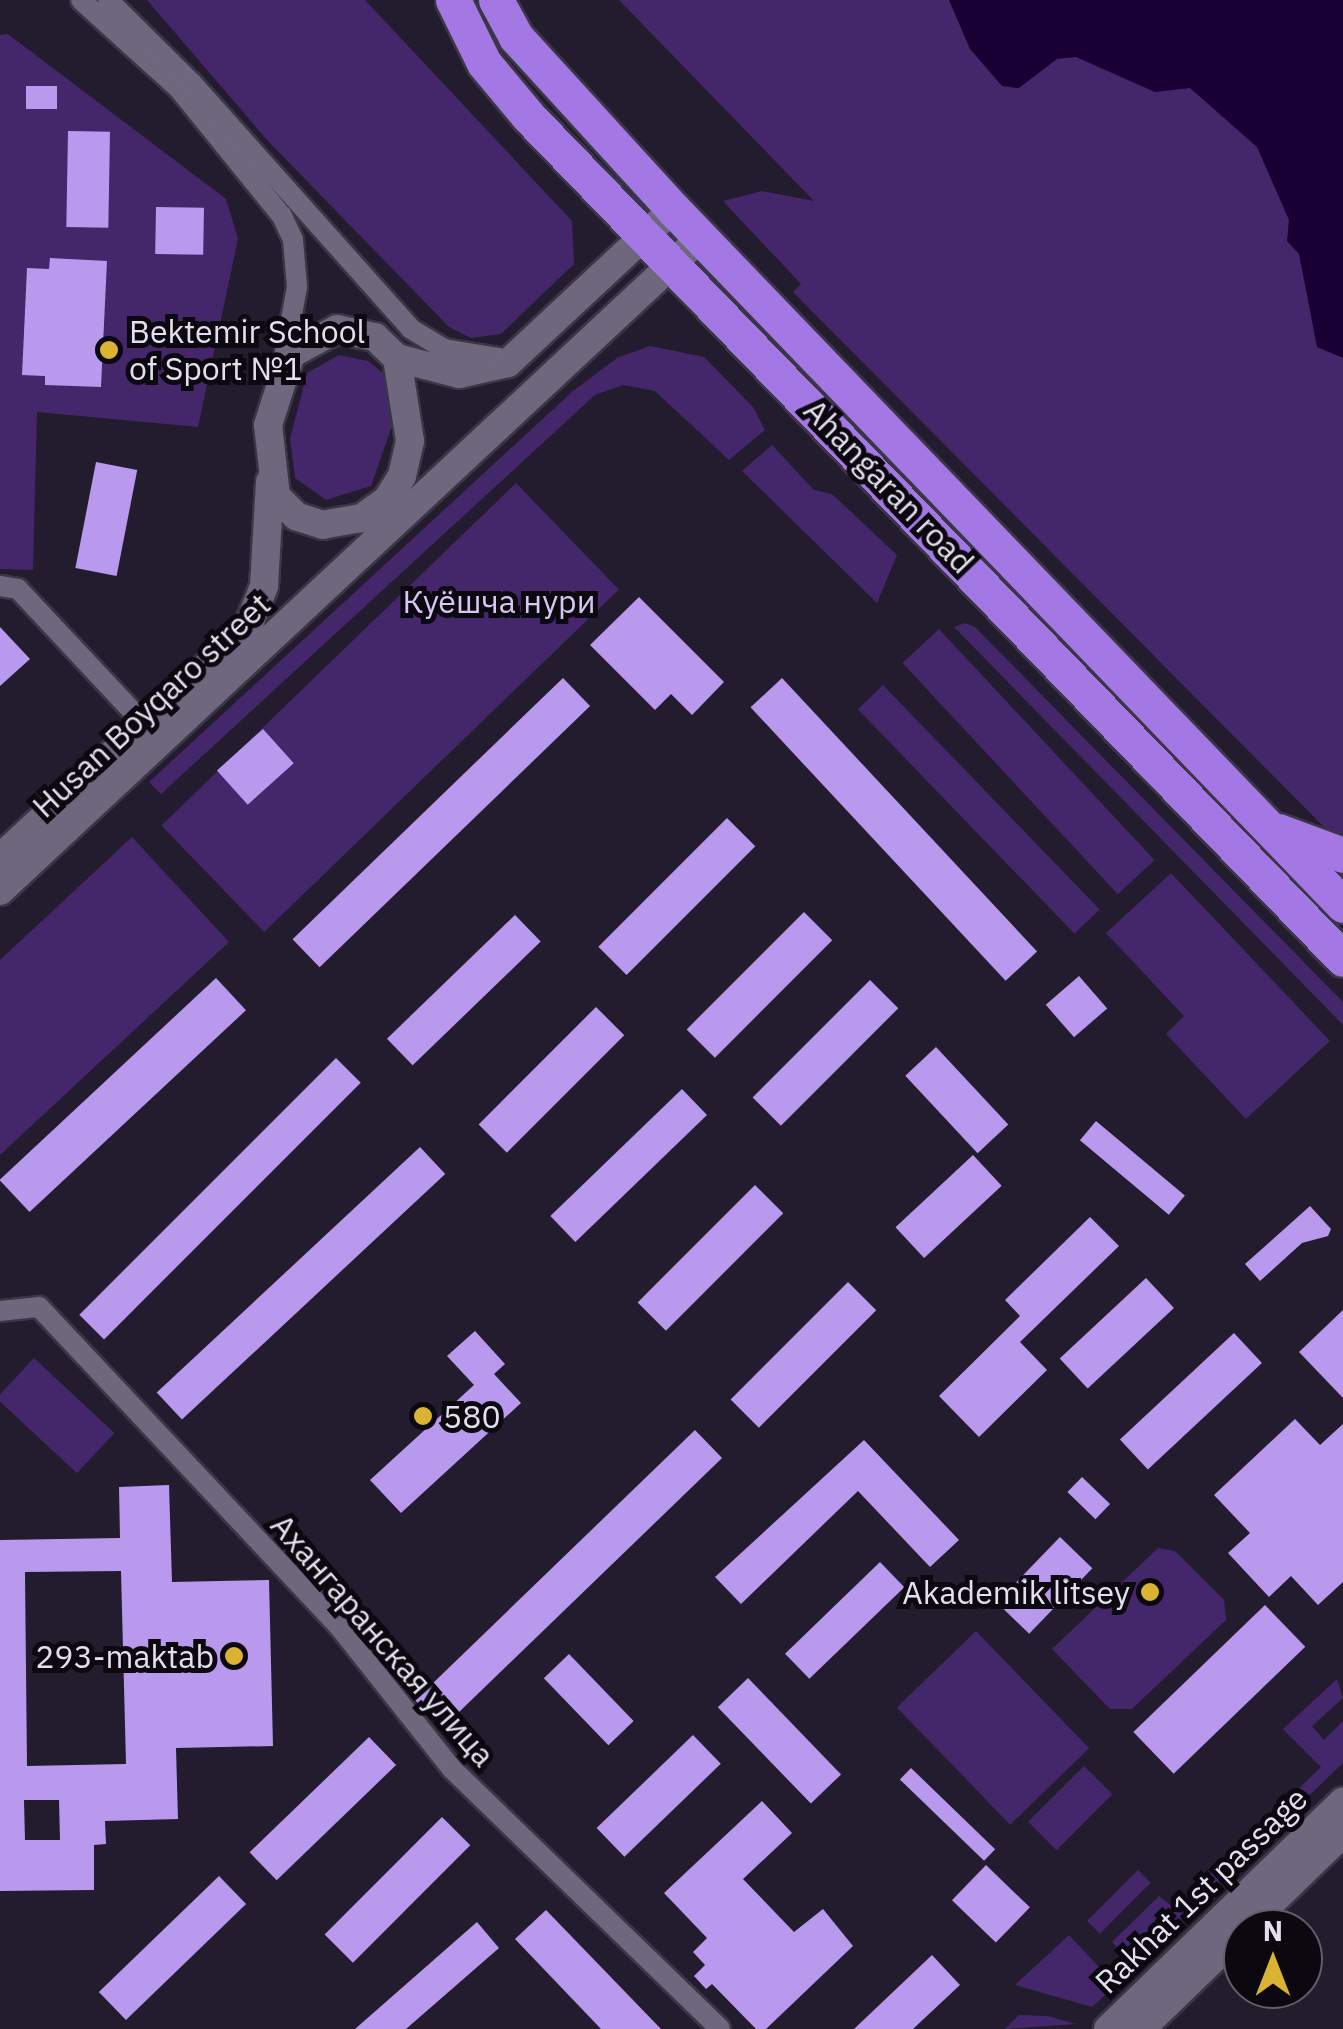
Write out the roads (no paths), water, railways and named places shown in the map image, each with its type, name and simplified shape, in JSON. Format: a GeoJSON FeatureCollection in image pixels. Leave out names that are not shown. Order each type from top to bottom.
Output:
{"type":"FeatureCollection","features":[{"type":"Feature","properties":{"kind":"highway","name":"Ahangaran road"},"geometry":{"type":"LineString","coordinates":[[454,0],[484,63],[644,237],[1343,959]]}},
{"type":"Feature","properties":{"kind":"highway","name":"Ahangaran road"},"geometry":{"type":"LineString","coordinates":[[496,0],[516,37],[672,209],[1343,906]]}},
{"type":"Feature","properties":{"kind":"highway"},"geometry":{"type":"LineString","coordinates":[[1267,826],[1343,855]]}},
{"type":"Feature","properties":{"kind":"main road"},"geometry":{"type":"LineString","coordinates":[[282,368],[303,342],[337,328],[376,338],[397,358],[459,374],[493,370],[521,355],[672,209]]}},
{"type":"Feature","properties":{"kind":"main road"},"geometry":{"type":"LineString","coordinates":[[270,477],[282,504],[313,524],[352,522],[487,437],[700,238]]}},
{"type":"Feature","properties":{"kind":"main road"},"geometry":{"type":"LineString","coordinates":[[387,500],[402,476],[410,442],[397,358]]}},
{"type":"Feature","properties":{"kind":"main road","name":"Husan Boyqaro street"},"geometry":{"type":"LineString","coordinates":[[0,892],[153,733],[258,612],[270,477],[268,426],[282,368]]}},
{"type":"Feature","properties":{"kind":"main road","name":"Husan Boyqaro street"},"geometry":{"type":"LineString","coordinates":[[0,858],[349,570],[487,437]]}},
{"type":"Feature","properties":{"kind":"main road","name":"Husan Boyqaro street"},"geometry":{"type":"LineString","coordinates":[[349,570],[387,500]]}},
{"type":"Feature","properties":{"kind":"main road","name":"Rakhat 1st passage"},"geometry":{"type":"LineString","coordinates":[[1108,2029],[1343,1801]]}},
{"type":"Feature","properties":{"kind":"main road","name":"Rakhat 1st passage"},"geometry":{"type":"LineString","coordinates":[[1265,1909],[1343,1833]]}},
{"type":"Feature","properties":{"kind":"main road","name":"Rakhat 1st passage"},"geometry":{"type":"LineString","coordinates":[[1142,2029],[1223,1950]]}},
{"type":"Feature","properties":{"kind":"street"},"geometry":{"type":"LineString","coordinates":[[81,0],[179,89],[289,228],[297,286],[282,368]]}},
{"type":"Feature","properties":{"kind":"street"},"geometry":{"type":"LineString","coordinates":[[108,0],[192,82],[411,329],[444,349],[483,358],[521,355]]}},
{"type":"Feature","properties":{"kind":"street"},"geometry":{"type":"LineString","coordinates":[[377,294],[397,358]]}},
{"type":"Feature","properties":{"kind":"street"},"geometry":{"type":"LineString","coordinates":[[0,605],[9,588],[153,733]]}},
{"type":"Feature","properties":{"kind":"street","name":"Ахангаранская улица"},"geometry":{"type":"LineString","coordinates":[[0,1311],[39,1307],[336,1624],[452,1769],[720,2029]]}},
{"type":"Feature","properties":{"kind":"place","name":"Bektemir School of Sport №1"},"geometry":{"type":"Point","coordinates":[109,350]}},
{"type":"Feature","properties":{"kind":"place","name":"580"},"geometry":{"type":"Point","coordinates":[423,1416]}},
{"type":"Feature","properties":{"kind":"place","name":"Akademik litsey"},"geometry":{"type":"Point","coordinates":[1150,1592]}},
{"type":"Feature","properties":{"kind":"place","name":"293-maktab"},"geometry":{"type":"Point","coordinates":[234,1656]}},
{"type":"Feature","properties":{"kind":"park label","name":"Куёшча нури"},"geometry":{"type":"Point","coordinates":[499,601]}}]}
